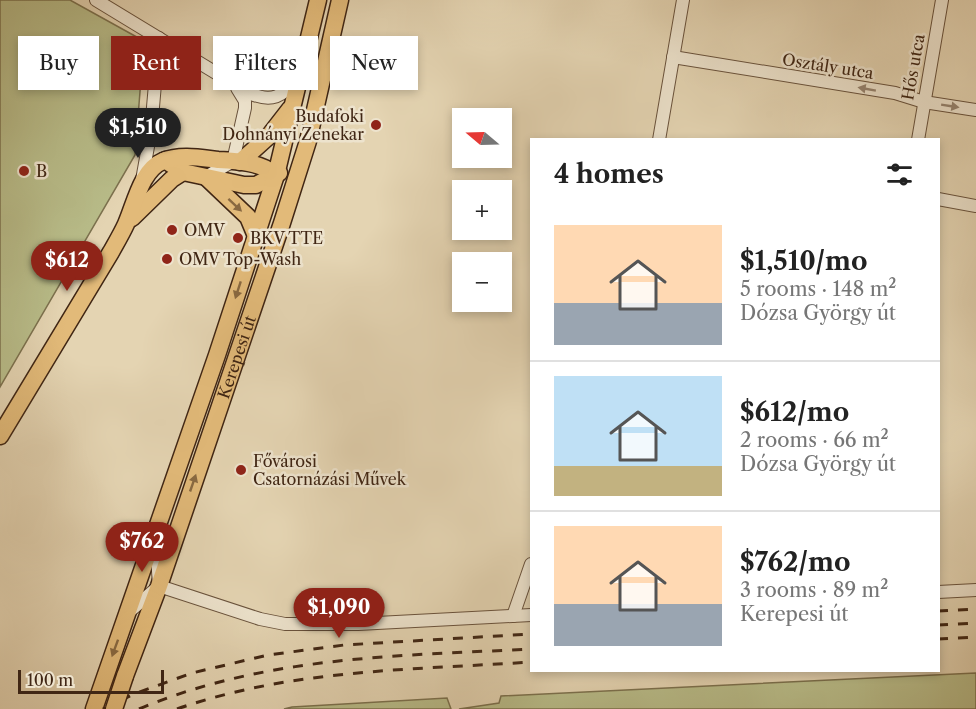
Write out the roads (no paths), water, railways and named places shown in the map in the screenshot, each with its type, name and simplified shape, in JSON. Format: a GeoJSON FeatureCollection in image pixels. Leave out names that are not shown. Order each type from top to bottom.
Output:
{"type":"FeatureCollection","features":[{"type":"Feature","properties":{"kind":"main road","name":"Kerepesi út"},"geometry":{"type":"LineString","coordinates":[[310,36],[318,0]]}},
{"type":"Feature","properties":{"kind":"main road","name":"Kerepesi út"},"geometry":{"type":"LineString","coordinates":[[114,709],[159,586],[306,150],[340,0]]}},
{"type":"Feature","properties":{"kind":"main road","name":"Kerepesi út"},"geometry":{"type":"LineString","coordinates":[[94,709],[156,534],[256,236],[276,175],[298,90]]}},
{"type":"Feature","properties":{"kind":"main road"},"geometry":{"type":"LineString","coordinates":[[236,161],[269,136],[294,103]]}},
{"type":"Feature","properties":{"kind":"main road"},"geometry":{"type":"LineString","coordinates":[[165,160],[183,172],[251,186],[276,175],[306,150]]}},
{"type":"Feature","properties":{"kind":"main road"},"geometry":{"type":"LineString","coordinates":[[0,436],[125,225],[150,171],[165,160],[191,158],[236,161],[261,166],[276,175],[280,189],[282,223]]}},
{"type":"Feature","properties":{"kind":"main road"},"geometry":{"type":"LineString","coordinates":[[125,225],[158,191],[183,172]]}},
{"type":"Feature","properties":{"kind":"main road"},"geometry":{"type":"LineString","coordinates":[[206,177],[248,217],[256,236]]}},
{"type":"Feature","properties":{"kind":"street"},"geometry":{"type":"LineString","coordinates":[[96,0],[156,36]]}},
{"type":"Feature","properties":{"kind":"street"},"geometry":{"type":"LineString","coordinates":[[659,138],[683,0]]}},
{"type":"Feature","properties":{"kind":"street","name":"Hős utca"},"geometry":{"type":"LineString","coordinates":[[918,138],[942,0]]}},
{"type":"Feature","properties":{"kind":"street","name":"Osztály utca"},"geometry":{"type":"LineString","coordinates":[[673,57],[895,93],[924,102],[976,110]]}},
{"type":"Feature","properties":{"kind":"street"},"geometry":{"type":"LineString","coordinates":[[140,189],[151,130],[154,90]]}},
{"type":"Feature","properties":{"kind":"street"},"geometry":{"type":"LineString","coordinates":[[206,177],[236,161],[245,108],[245,101],[238,90]]}},
{"type":"Feature","properties":{"kind":"street"},"geometry":{"type":"LineString","coordinates":[[245,90],[262,99],[274,98],[287,90]]}},
{"type":"Feature","properties":{"kind":"street"},"geometry":{"type":"LineString","coordinates":[[151,130],[156,146],[165,160]]}},
{"type":"Feature","properties":{"kind":"street"},"geometry":{"type":"LineString","coordinates":[[940,199],[976,206]]}},
{"type":"Feature","properties":{"kind":"street"},"geometry":{"type":"LineString","coordinates":[[156,534],[159,586]]}},
{"type":"Feature","properties":{"kind":"street"},"geometry":{"type":"LineString","coordinates":[[513,616],[530,567]]}},
{"type":"Feature","properties":{"kind":"street"},"geometry":{"type":"LineString","coordinates":[[128,612],[159,586]]}},
{"type":"Feature","properties":{"kind":"street"},"geometry":{"type":"LineString","coordinates":[[159,586],[267,621],[285,624],[358,624],[530,615]]}},
{"type":"Feature","properties":{"kind":"street"},"geometry":{"type":"LineString","coordinates":[[940,592],[976,590]]}},
{"type":"Feature","properties":{"kind":"railway"},"geometry":{"type":"LineString","coordinates":[[940,611],[976,609]]}},
{"type":"Feature","properties":{"kind":"railway"},"geometry":{"type":"LineString","coordinates":[[940,625],[976,623]]}},
{"type":"Feature","properties":{"kind":"railway"},"geometry":{"type":"LineString","coordinates":[[103,709],[134,694],[192,673],[268,655],[344,645],[530,634]]}},
{"type":"Feature","properties":{"kind":"railway"},"geometry":{"type":"LineString","coordinates":[[940,639],[976,637]]}},
{"type":"Feature","properties":{"kind":"railway"},"geometry":{"type":"LineString","coordinates":[[139,709],[187,691],[235,678],[283,669],[381,657],[530,649]]}},
{"type":"Feature","properties":{"kind":"railway"},"geometry":{"type":"LineString","coordinates":[[177,709],[220,696],[308,679],[397,670],[530,662]]}},
{"type":"Feature","properties":{"kind":"place","name":"Budafoki Dohnányi Zenekar"},"geometry":{"type":"Point","coordinates":[376,125]}},
{"type":"Feature","properties":{"kind":"place","name":"B"},"geometry":{"type":"Point","coordinates":[24,171]}},
{"type":"Feature","properties":{"kind":"place","name":"OMV"},"geometry":{"type":"Point","coordinates":[172,230]}},
{"type":"Feature","properties":{"kind":"place","name":"BKV TTE"},"geometry":{"type":"Point","coordinates":[238,238]}},
{"type":"Feature","properties":{"kind":"place","name":"OMV Top-Wash"},"geometry":{"type":"Point","coordinates":[167,259]}},
{"type":"Feature","properties":{"kind":"place","name":"Fővárosi Csatornázási Művek"},"geometry":{"type":"Point","coordinates":[241,470]}}]}
